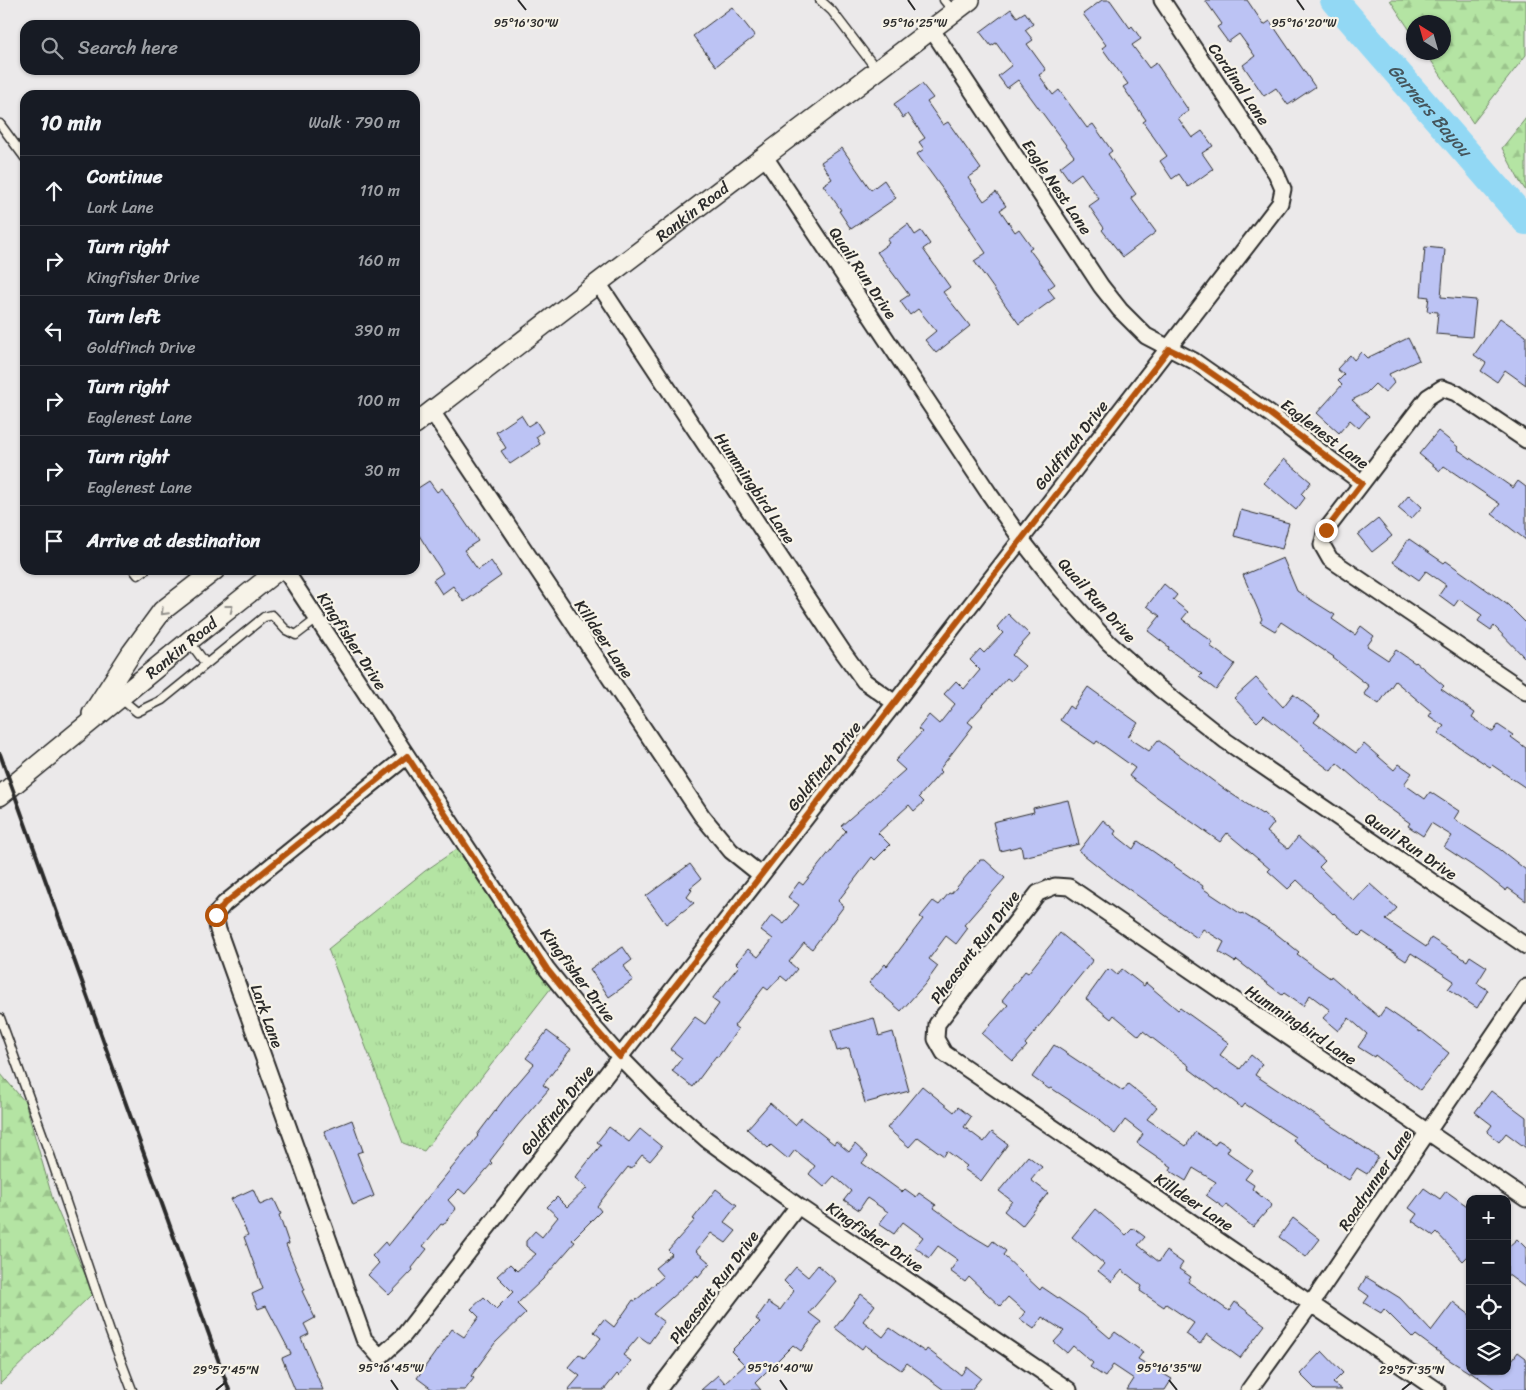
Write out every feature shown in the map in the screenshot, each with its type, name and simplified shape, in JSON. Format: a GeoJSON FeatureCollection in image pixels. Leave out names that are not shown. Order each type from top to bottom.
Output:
{"type":"FeatureCollection","features":[{"type":"Feature","properties":{"kind":"street","name":"Rankin Road"},"geometry":{"type":"LineString","coordinates":[[420,420],[932,30],[949,6],[970,0]]}},
{"type":"Feature","properties":{"kind":"street","name":"Cardinal Lane"},"geometry":{"type":"LineString","coordinates":[[1162,0],[1276,173],[1283,189]]}},
{"type":"Feature","properties":{"kind":"street","name":"Eagle Nest Lane"},"geometry":{"type":"LineString","coordinates":[[932,30],[1101,286],[1120,310],[1146,336],[1169,349]]}},
{"type":"Feature","properties":{"kind":"street","name":"Quail Run Drive"},"geometry":{"type":"LineString","coordinates":[[765,157],[1021,539],[1057,585],[1109,643],[1158,688],[1226,741],[1526,946]]}},
{"type":"Feature","properties":{"kind":"street","name":"Goldfinch Drive"},"geometry":{"type":"LineString","coordinates":[[380,1357],[404,1335],[1169,349],[1280,204],[1283,189]]}},
{"type":"Feature","properties":{"kind":"street","name":"Hummingbird Lane"},"geometry":{"type":"LineString","coordinates":[[598,283],[843,652],[864,681],[895,703]]}},
{"type":"Feature","properties":{"kind":"street","name":"Eaglenest Lane"},"geometry":{"type":"LineString","coordinates":[[1169,349],[1194,361],[1270,414],[1362,483],[1326,530],[1322,545],[1330,559],[1526,692]]}},
{"type":"Feature","properties":{"kind":"street"},"geometry":{"type":"LineString","coordinates":[[1362,483],[1428,397],[1442,388],[1456,393],[1526,440]]}},
{"type":"Feature","properties":{"kind":"street","name":"Killdeer Lane"},"geometry":{"type":"LineString","coordinates":[[431,410],[702,816],[731,851],[761,875]]}},
{"type":"Feature","properties":{"kind":"street","name":"Rankin Road"},"geometry":{"type":"LineString","coordinates":[[83,727],[132,652],[162,611],[209,575]]}},
{"type":"Feature","properties":{"kind":"street","name":"Rankin Road"},"geometry":{"type":"LineString","coordinates":[[0,796],[272,575]]}},
{"type":"Feature","properties":{"kind":"street","name":"Kingfisher Drive"},"geometry":{"type":"LineString","coordinates":[[288,575],[547,969],[620,1057],[706,1139],[798,1206],[1069,1390]]}},
{"type":"Feature","properties":{"kind":"street","name":"Lark Lane"},"geometry":{"type":"LineString","coordinates":[[380,1357],[364,1338],[218,930],[216,915],[224,904],[407,756]]}},
{"type":"Feature","properties":{"kind":"street","name":"Hummingbird Lane"},"geometry":{"type":"LineString","coordinates":[[1055,886],[1069,887],[1526,1199]]}},
{"type":"Feature","properties":{"kind":"street","name":"Pheasant Run Drive"},"geometry":{"type":"LineString","coordinates":[[936,1039],[938,1024],[1038,893],[1055,886]]}},
{"type":"Feature","properties":{"kind":"street","name":"Roadrunner Lane"},"geometry":{"type":"LineString","coordinates":[[1249,1390],[1311,1304],[1526,987]]}},
{"type":"Feature","properties":{"kind":"street","name":"Killdeer Lane"},"geometry":{"type":"LineString","coordinates":[[936,1039],[944,1053],[1437,1390]]}},
{"type":"Feature","properties":{"kind":"street","name":"Pheasant Run Drive"},"geometry":{"type":"LineString","coordinates":[[658,1390],[798,1206]]}},
{"type":"Feature","properties":{"kind":"lane"},"geometry":{"type":"LineString","coordinates":[[820,0],[832,11],[877,70]]}},
{"type":"Feature","properties":{"kind":"lane"},"geometry":{"type":"LineString","coordinates":[[0,124],[20,151]]}},
{"type":"Feature","properties":{"kind":"lane"},"geometry":{"type":"LineString","coordinates":[[120,698],[137,712],[162,700],[264,617],[272,615],[286,630],[296,635],[317,619]]}},
{"type":"Feature","properties":{"kind":"lane"},"geometry":{"type":"LineString","coordinates":[[189,641],[206,664]]}},
{"type":"Feature","properties":{"kind":"lane"},"geometry":{"type":"LineString","coordinates":[[0,1018],[132,1390]]}},
{"type":"Feature","properties":{"kind":"green space"},"geometry":{"type":"Polygon","coordinates":[[[1390,0],[1526,0],[1526,55],[1473,123],[1431,60],[1451,60],[1451,15],[1406,15],[1406,24],[1390,0]]]}},
{"type":"Feature","properties":{"kind":"green space"},"geometry":{"type":"Polygon","coordinates":[[[1526,118],[1526,191],[1502,148],[1526,118]]]}},
{"type":"Feature","properties":{"kind":"green space"},"geometry":{"type":"Polygon","coordinates":[[[457,849],[551,988],[424,1151],[403,1143],[328,949],[425,871],[457,849]]]}},
{"type":"Feature","properties":{"kind":"green space"},"geometry":{"type":"Polygon","coordinates":[[[0,1073],[25,1102],[53,1200],[93,1293],[0,1384],[0,1073]]]}},
{"type":"Feature","properties":{"kind":"building"},"geometry":{"type":"Polygon","coordinates":[[[1102,0],[1110,0],[1130,28],[1132,26],[1141,39],[1132,45],[1149,68],[1156,63],[1189,111],[1178,118],[1192,138],[1202,131],[1213,146],[1202,153],[1213,169],[1188,187],[1179,174],[1172,179],[1160,161],[1167,156],[1143,122],[1146,120],[1123,87],[1128,84],[1102,48],[1106,45],[1083,14],[1102,0]]]}},
{"type":"Feature","properties":{"kind":"building"},"geometry":{"type":"Polygon","coordinates":[[[1205,0],[1247,0],[1264,25],[1270,21],[1315,87],[1288,105],[1276,88],[1264,96],[1243,65],[1255,56],[1239,34],[1228,42],[1217,27],[1222,24],[1205,0]]]}},
{"type":"Feature","properties":{"kind":"building"},"geometry":{"type":"Polygon","coordinates":[[[732,7],[755,36],[716,66],[693,36],[732,7]]]}},
{"type":"Feature","properties":{"kind":"building"},"geometry":{"type":"Polygon","coordinates":[[[1011,9],[1017,17],[1025,12],[1033,24],[1025,30],[1033,40],[1027,44],[1046,70],[1039,75],[1053,95],[1059,90],[1087,128],[1093,124],[1112,151],[1108,154],[1136,194],[1131,198],[1156,232],[1123,257],[1102,230],[1104,228],[1089,206],[1099,199],[1081,173],[1070,181],[1060,167],[1074,156],[1018,80],[1007,88],[998,76],[1012,65],[996,43],[991,46],[980,32],[1011,9]]]}},
{"type":"Feature","properties":{"kind":"building"},"geometry":{"type":"Polygon","coordinates":[[[922,84],[933,98],[927,102],[943,125],[948,122],[981,169],[968,178],[984,201],[996,192],[1006,206],[1000,210],[1015,232],[1019,229],[1032,247],[1029,249],[1055,284],[1048,289],[1055,298],[1019,324],[974,261],[986,253],[969,228],[971,228],[917,154],[924,149],[919,142],[925,138],[908,114],[903,118],[894,104],[922,84]]]}},
{"type":"Feature","properties":{"kind":"building"},"geometry":{"type":"Polygon","coordinates":[[[842,148],[871,190],[884,180],[896,198],[851,229],[839,211],[841,210],[823,185],[832,179],[821,162],[842,148]]]}},
{"type":"Feature","properties":{"kind":"building"},"geometry":{"type":"Polygon","coordinates":[[[908,224],[915,235],[921,231],[930,244],[923,249],[950,287],[943,292],[970,326],[936,353],[925,340],[936,331],[918,309],[910,315],[900,301],[909,295],[877,252],[889,243],[887,240],[908,224]]]}},
{"type":"Feature","properties":{"kind":"building"},"geometry":{"type":"Polygon","coordinates":[[[1425,247],[1445,249],[1441,297],[1476,300],[1472,337],[1436,334],[1438,312],[1427,311],[1429,297],[1421,296],[1425,247]]]}},
{"type":"Feature","properties":{"kind":"building"},"geometry":{"type":"Polygon","coordinates":[[[1500,318],[1526,336],[1526,385],[1505,370],[1497,382],[1481,371],[1486,363],[1474,355],[1500,318]]]}},
{"type":"Feature","properties":{"kind":"building"},"geometry":{"type":"Polygon","coordinates":[[[1408,338],[1419,360],[1389,374],[1394,383],[1385,393],[1375,384],[1366,393],[1352,400],[1369,416],[1359,428],[1350,420],[1339,433],[1317,413],[1342,385],[1338,381],[1344,375],[1337,369],[1350,355],[1354,360],[1361,352],[1367,358],[1408,338]]]}},
{"type":"Feature","properties":{"kind":"building"},"geometry":{"type":"Polygon","coordinates":[[[521,415],[528,426],[536,421],[543,432],[536,437],[540,444],[510,464],[501,451],[506,448],[496,432],[521,415]]]}},
{"type":"Feature","properties":{"kind":"building"},"geometry":{"type":"Polygon","coordinates":[[[1438,431],[1458,447],[1457,449],[1513,488],[1518,481],[1526,487],[1526,540],[1492,514],[1500,504],[1444,466],[1440,471],[1419,454],[1438,431]]]}},
{"type":"Feature","properties":{"kind":"building"},"geometry":{"type":"Polygon","coordinates":[[[1284,459],[1311,482],[1301,494],[1305,498],[1296,510],[1264,483],[1284,459]]]}},
{"type":"Feature","properties":{"kind":"building"},"geometry":{"type":"Polygon","coordinates":[[[429,481],[437,492],[442,488],[478,541],[464,550],[478,570],[491,561],[501,576],[464,602],[453,586],[442,594],[433,580],[443,573],[420,537],[420,487],[429,481]]]}},
{"type":"Feature","properties":{"kind":"building"},"geometry":{"type":"Polygon","coordinates":[[[1409,495],[1422,507],[1411,519],[1398,508],[1409,495]]]}},
{"type":"Feature","properties":{"kind":"building"},"geometry":{"type":"Polygon","coordinates":[[[1241,510],[1289,523],[1282,549],[1234,536],[1241,510]]]}},
{"type":"Feature","properties":{"kind":"building"},"geometry":{"type":"Polygon","coordinates":[[[1378,519],[1392,536],[1372,552],[1358,535],[1378,519]]]}},
{"type":"Feature","properties":{"kind":"building"},"geometry":{"type":"Polygon","coordinates":[[[1409,539],[1444,563],[1446,561],[1508,605],[1526,623],[1526,659],[1494,626],[1491,630],[1478,621],[1482,615],[1459,599],[1454,606],[1439,595],[1446,585],[1426,571],[1419,580],[1393,562],[1409,539]]]}},
{"type":"Feature","properties":{"kind":"building"},"geometry":{"type":"Polygon","coordinates":[[[1283,558],[1297,591],[1335,615],[1332,619],[1355,635],[1361,626],[1374,636],[1367,646],[1388,660],[1396,650],[1416,662],[1444,686],[1441,689],[1475,713],[1472,718],[1493,732],[1498,725],[1513,735],[1511,737],[1526,748],[1526,788],[1438,733],[1444,726],[1429,716],[1432,712],[1395,681],[1379,704],[1364,694],[1369,686],[1334,657],[1281,622],[1275,631],[1260,622],[1262,619],[1243,575],[1283,558]]]}},
{"type":"Feature","properties":{"kind":"building"},"geometry":{"type":"Polygon","coordinates":[[[1164,584],[1177,595],[1173,600],[1188,612],[1182,619],[1213,642],[1210,646],[1235,664],[1216,690],[1199,677],[1202,674],[1168,649],[1169,647],[1148,631],[1160,616],[1147,606],[1164,584]]]}},
{"type":"Feature","properties":{"kind":"building"},"geometry":{"type":"Polygon","coordinates":[[[1008,614],[1030,635],[1012,655],[1025,666],[1011,681],[1007,678],[968,722],[973,726],[939,770],[941,772],[919,797],[924,802],[914,811],[909,805],[878,833],[890,845],[875,860],[872,857],[838,901],[844,906],[812,949],[804,943],[789,962],[797,969],[787,981],[781,976],[768,990],[764,987],[734,1026],[738,1029],[693,1087],[672,1071],[682,1058],[670,1049],[695,1017],[705,1024],[719,1004],[712,999],[739,966],[736,963],[748,949],[758,957],[773,939],[761,930],[772,915],[784,924],[799,905],[788,897],[799,882],[803,885],[846,831],[841,826],[905,770],[895,761],[922,732],[918,729],[929,715],[939,724],[955,704],[944,694],[956,681],[964,689],[980,670],[970,660],[980,649],[984,653],[1003,633],[997,627],[1008,614]]]}},
{"type":"Feature","properties":{"kind":"building"},"geometry":{"type":"Polygon","coordinates":[[[1256,678],[1283,707],[1293,694],[1320,715],[1314,722],[1356,753],[1364,744],[1394,770],[1399,764],[1412,773],[1404,784],[1425,799],[1430,792],[1459,811],[1454,819],[1497,847],[1526,870],[1526,901],[1508,888],[1506,891],[1482,872],[1444,847],[1452,836],[1431,823],[1423,836],[1408,826],[1410,823],[1375,798],[1337,763],[1331,771],[1303,750],[1305,748],[1264,715],[1257,722],[1234,698],[1256,678]]]}},
{"type":"Feature","properties":{"kind":"building"},"geometry":{"type":"Polygon","coordinates":[[[1088,687],[1138,723],[1128,737],[1149,751],[1158,740],[1224,789],[1263,813],[1274,823],[1267,832],[1288,849],[1298,837],[1325,861],[1319,867],[1354,901],[1370,884],[1397,908],[1386,920],[1426,947],[1431,938],[1467,961],[1470,956],[1487,967],[1477,983],[1488,990],[1477,1008],[1448,989],[1454,981],[1411,953],[1406,961],[1363,932],[1359,936],[1297,880],[1288,889],[1268,871],[1270,869],[1227,833],[1220,842],[1129,776],[1135,768],[1097,741],[1095,744],[1060,720],[1069,706],[1073,709],[1088,687]]]}},
{"type":"Feature","properties":{"kind":"building"},"geometry":{"type":"Polygon","coordinates":[[[1068,800],[1079,844],[1023,857],[1021,846],[1000,851],[993,822],[1034,812],[1033,808],[1068,800]]]}},
{"type":"Feature","properties":{"kind":"building"},"geometry":{"type":"Polygon","coordinates":[[[1103,820],[1116,831],[1114,834],[1133,849],[1138,841],[1203,886],[1202,888],[1241,914],[1274,932],[1299,952],[1297,954],[1330,978],[1331,976],[1379,1017],[1385,1008],[1421,1031],[1449,1053],[1420,1090],[1375,1055],[1374,1057],[1358,1047],[1367,1034],[1349,1018],[1338,1031],[1323,1018],[1330,1010],[1310,995],[1303,1006],[1284,993],[1282,995],[1237,960],[1235,962],[1219,952],[1224,942],[1203,929],[1197,938],[1113,878],[1079,851],[1103,820]]]}},
{"type":"Feature","properties":{"kind":"building"},"geometry":{"type":"Polygon","coordinates":[[[980,860],[985,860],[1005,878],[964,925],[968,928],[956,944],[946,936],[929,959],[938,966],[901,1011],[869,983],[885,964],[887,966],[923,919],[920,917],[933,901],[939,905],[980,860]]]}},
{"type":"Feature","properties":{"kind":"building"},"geometry":{"type":"Polygon","coordinates":[[[690,864],[701,879],[690,888],[692,890],[687,897],[694,903],[666,924],[646,896],[690,864]]]}},
{"type":"Feature","properties":{"kind":"building"},"geometry":{"type":"Polygon","coordinates":[[[1060,933],[1093,960],[1025,1044],[1027,1046],[1013,1061],[982,1034],[1008,1005],[1002,1000],[1025,971],[1028,973],[1060,933]]]}},
{"type":"Feature","properties":{"kind":"building"},"geometry":{"type":"Polygon","coordinates":[[[623,947],[632,960],[624,966],[633,980],[609,997],[590,969],[623,947]]]}},
{"type":"Feature","properties":{"kind":"building"},"geometry":{"type":"Polygon","coordinates":[[[1110,969],[1117,975],[1122,969],[1144,986],[1146,983],[1178,1010],[1180,1008],[1229,1043],[1220,1055],[1240,1069],[1251,1055],[1262,1064],[1255,1075],[1378,1157],[1367,1174],[1357,1168],[1349,1180],[1293,1140],[1295,1137],[1245,1104],[1242,1108],[1217,1090],[1143,1031],[1139,1036],[1114,1015],[1111,1019],[1086,999],[1107,970],[1110,969]]]}},
{"type":"Feature","properties":{"kind":"building"},"geometry":{"type":"Polygon","coordinates":[[[874,1018],[879,1036],[893,1032],[909,1091],[865,1103],[849,1048],[837,1051],[831,1030],[874,1018]]]}},
{"type":"Feature","properties":{"kind":"building"},"geometry":{"type":"Polygon","coordinates":[[[547,1031],[571,1049],[543,1085],[549,1089],[490,1161],[492,1163],[465,1194],[459,1189],[448,1200],[456,1209],[423,1246],[427,1249],[412,1268],[413,1270],[389,1295],[368,1275],[379,1263],[372,1256],[385,1242],[388,1246],[534,1064],[526,1058],[547,1031]]]}},
{"type":"Feature","properties":{"kind":"building"},"geometry":{"type":"Polygon","coordinates":[[[1054,1045],[1123,1091],[1128,1084],[1157,1107],[1147,1119],[1186,1146],[1195,1132],[1215,1145],[1218,1140],[1230,1147],[1227,1152],[1252,1170],[1245,1179],[1254,1185],[1252,1189],[1272,1205],[1253,1227],[1226,1205],[1224,1208],[1206,1195],[1216,1182],[1193,1168],[1186,1181],[1170,1171],[1172,1167],[1137,1143],[1143,1134],[1125,1120],[1115,1134],[1100,1120],[1032,1077],[1054,1045]]]}},
{"type":"Feature","properties":{"kind":"building"},"geometry":{"type":"Polygon","coordinates":[[[922,1086],[954,1112],[958,1107],[971,1117],[964,1127],[984,1142],[992,1132],[1008,1144],[981,1181],[964,1169],[967,1166],[947,1151],[944,1156],[918,1137],[909,1147],[887,1128],[922,1086]]]}},
{"type":"Feature","properties":{"kind":"building"},"geometry":{"type":"Polygon","coordinates":[[[1491,1091],[1526,1117],[1526,1148],[1506,1133],[1499,1142],[1487,1132],[1492,1125],[1475,1112],[1491,1091]]]}},
{"type":"Feature","properties":{"kind":"building"},"geometry":{"type":"Polygon","coordinates":[[[770,1103],[795,1125],[801,1118],[834,1144],[836,1141],[849,1152],[855,1144],[868,1156],[862,1163],[902,1192],[905,1189],[916,1197],[919,1193],[936,1205],[934,1208],[974,1237],[989,1246],[993,1241],[1006,1251],[1003,1255],[1040,1290],[1042,1287],[1083,1315],[1110,1338],[1115,1332],[1143,1352],[1138,1359],[1172,1379],[1165,1390],[1127,1390],[1134,1379],[1113,1365],[1105,1377],[1090,1367],[1093,1363],[1073,1346],[1067,1353],[1054,1342],[1064,1331],[1042,1317],[1034,1329],[1020,1319],[1025,1312],[1008,1297],[1000,1306],[969,1277],[965,1282],[950,1271],[958,1260],[938,1246],[929,1258],[915,1247],[923,1237],[903,1222],[894,1234],[879,1224],[888,1212],[867,1198],[859,1210],[844,1200],[851,1191],[834,1176],[824,1187],[809,1174],[815,1166],[795,1150],[788,1159],[771,1145],[768,1148],[747,1129],[770,1103]]]}},
{"type":"Feature","properties":{"kind":"building"},"geometry":{"type":"Polygon","coordinates":[[[352,1120],[363,1151],[357,1153],[374,1196],[353,1205],[324,1131],[352,1120]]]}},
{"type":"Feature","properties":{"kind":"building"},"geometry":{"type":"Polygon","coordinates":[[[609,1127],[629,1142],[640,1129],[662,1147],[650,1161],[642,1155],[631,1169],[628,1167],[597,1206],[601,1211],[572,1240],[575,1242],[543,1279],[517,1304],[526,1313],[495,1343],[471,1376],[474,1378],[465,1390],[433,1390],[417,1378],[452,1329],[464,1337],[479,1317],[471,1309],[484,1297],[496,1309],[513,1292],[497,1276],[510,1264],[517,1271],[536,1254],[526,1246],[526,1241],[535,1231],[542,1237],[558,1217],[547,1207],[557,1197],[567,1207],[587,1188],[575,1178],[601,1145],[597,1142],[609,1127]]]}},
{"type":"Feature","properties":{"kind":"building"},"geometry":{"type":"Polygon","coordinates":[[[1028,1156],[1042,1167],[1031,1180],[1048,1193],[1022,1226],[1004,1211],[1012,1201],[999,1191],[1028,1156]]]}},
{"type":"Feature","properties":{"kind":"building"},"geometry":{"type":"Polygon","coordinates":[[[1424,1188],[1440,1199],[1446,1191],[1466,1205],[1466,1258],[1463,1261],[1437,1233],[1434,1236],[1412,1221],[1417,1214],[1409,1208],[1424,1188]]]}},
{"type":"Feature","properties":{"kind":"building"},"geometry":{"type":"Polygon","coordinates":[[[253,1189],[260,1205],[274,1199],[281,1214],[279,1215],[289,1244],[286,1245],[305,1290],[302,1291],[315,1318],[304,1324],[309,1334],[301,1338],[323,1390],[295,1390],[282,1358],[291,1354],[266,1306],[258,1309],[252,1294],[263,1289],[244,1237],[248,1235],[231,1199],[253,1189]]]}},
{"type":"Feature","properties":{"kind":"building"},"geometry":{"type":"Polygon","coordinates":[[[716,1189],[737,1205],[724,1222],[736,1231],[726,1243],[711,1233],[696,1251],[710,1263],[698,1277],[697,1275],[653,1314],[664,1322],[649,1343],[639,1336],[623,1355],[631,1361],[619,1376],[617,1374],[604,1390],[568,1390],[580,1376],[568,1367],[579,1354],[584,1358],[601,1338],[594,1332],[604,1319],[614,1327],[633,1300],[635,1301],[663,1277],[655,1268],[672,1254],[668,1250],[695,1220],[693,1219],[716,1189]]]}},
{"type":"Feature","properties":{"kind":"building"},"geometry":{"type":"Polygon","coordinates":[[[1095,1209],[1126,1235],[1133,1228],[1145,1237],[1138,1245],[1159,1262],[1166,1251],[1183,1263],[1179,1269],[1191,1277],[1188,1282],[1229,1311],[1235,1302],[1265,1325],[1240,1358],[1207,1334],[1200,1344],[1186,1334],[1194,1323],[1166,1304],[1164,1307],[1140,1291],[1142,1286],[1122,1270],[1112,1282],[1098,1271],[1104,1264],[1072,1237],[1095,1209]]]}},
{"type":"Feature","properties":{"kind":"building"},"geometry":{"type":"Polygon","coordinates":[[[1293,1218],[1320,1239],[1306,1257],[1279,1237],[1293,1218]]]}},
{"type":"Feature","properties":{"kind":"building"},"geometry":{"type":"Polygon","coordinates":[[[1517,1239],[1526,1248],[1526,1288],[1511,1277],[1511,1244],[1517,1239]]]}},
{"type":"Feature","properties":{"kind":"building"},"geometry":{"type":"Polygon","coordinates":[[[818,1265],[836,1281],[809,1313],[821,1322],[801,1351],[793,1345],[755,1383],[761,1390],[701,1390],[718,1375],[725,1383],[745,1365],[731,1351],[760,1322],[756,1319],[768,1302],[780,1310],[794,1291],[784,1281],[796,1267],[808,1277],[818,1265]]]}},
{"type":"Feature","properties":{"kind":"building"},"geometry":{"type":"Polygon","coordinates":[[[1366,1277],[1400,1298],[1431,1331],[1453,1302],[1466,1312],[1466,1370],[1416,1335],[1413,1338],[1384,1309],[1381,1313],[1364,1303],[1369,1296],[1359,1289],[1366,1277]]]}},
{"type":"Feature","properties":{"kind":"building"},"geometry":{"type":"Polygon","coordinates":[[[861,1294],[875,1305],[863,1321],[883,1337],[890,1328],[925,1352],[927,1349],[961,1375],[967,1367],[981,1378],[971,1390],[944,1390],[907,1363],[901,1370],[865,1345],[862,1349],[835,1328],[861,1294]]]}},
{"type":"Feature","properties":{"kind":"building"},"geometry":{"type":"Polygon","coordinates":[[[1322,1351],[1343,1373],[1333,1383],[1342,1390],[1316,1390],[1300,1374],[1322,1351]]]}},
{"type":"Feature","properties":{"kind":"building"},"geometry":{"type":"Polygon","coordinates":[[[1518,1352],[1526,1358],[1526,1390],[1496,1390],[1475,1375],[1511,1375],[1511,1362],[1518,1352]]]}},
{"type":"Feature","properties":{"kind":"waterway","name":"Garners Bayou"},"geometry":{"type":"LineString","coordinates":[[1334,0],[1526,221]]}},
{"type":"Feature","properties":{"kind":"railway"},"geometry":{"type":"LineString","coordinates":[[0,754],[229,1390]]}},
{"type":"Feature","properties":{"kind":"route"},"geometry":{"type":"LineString","coordinates":[[216,915],[224,904],[407,756],[547,969],[620,1057],[1169,349],[1194,361],[1270,414],[1362,483],[1326,530]]}}]}
